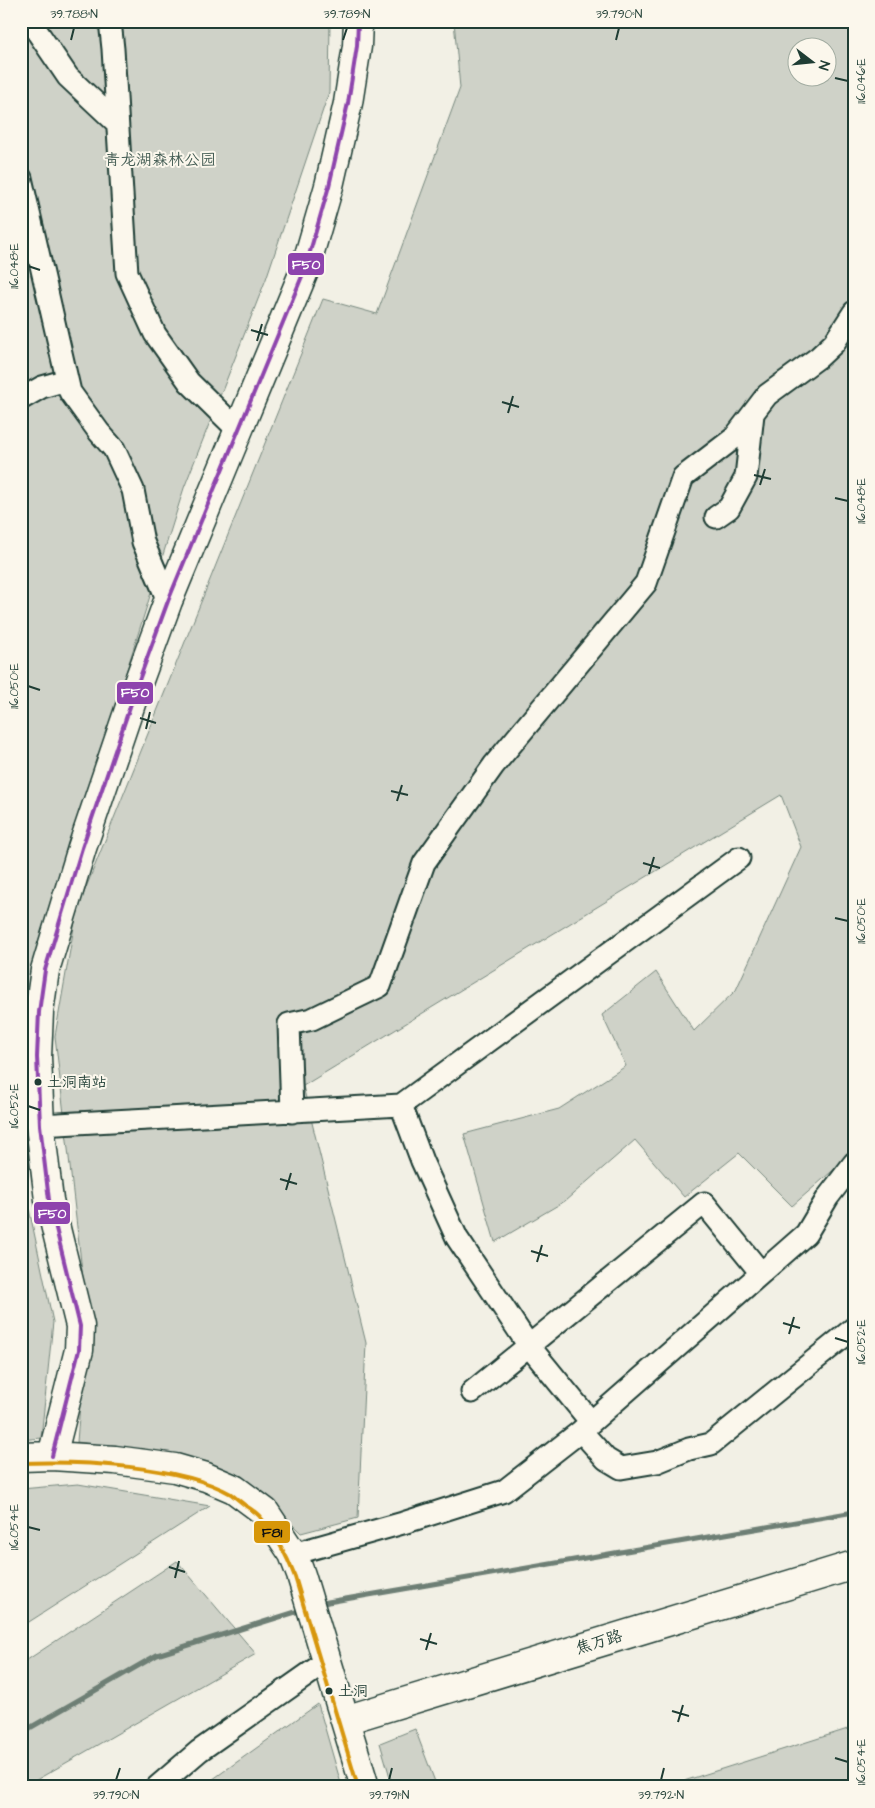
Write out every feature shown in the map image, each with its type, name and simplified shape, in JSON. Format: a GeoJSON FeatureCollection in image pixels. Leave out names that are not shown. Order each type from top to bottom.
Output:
{"type":"FeatureCollection","features":[{"type":"Feature","properties":{"kind":"main road"},"geometry":{"type":"LineString","coordinates":[[52,1456],[79,1350],[80,1326],[49,1200],[40,1125],[37,1057],[40,1004],[45,970],[110,762],[168,601],[305,269],[329,186],[348,104],[357,46],[358,21]]}},
{"type":"Feature","properties":{"kind":"main road"},"geometry":{"type":"LineString","coordinates":[[21,1457],[52,1456],[115,1460],[175,1468],[206,1476],[234,1489],[265,1512],[297,1564],[366,1787]]}},
{"type":"Feature","properties":{"kind":"main road","name":"焦万路"},"geometry":{"type":"LineString","coordinates":[[345,1720],[854,1565]]}},
{"type":"Feature","properties":{"kind":"street"},"geometry":{"type":"LineString","coordinates":[[30,21],[68,77],[117,123]]}},
{"type":"Feature","properties":{"kind":"street"},"geometry":{"type":"LineString","coordinates":[[110,21],[127,273],[154,334],[189,382],[239,431]]}},
{"type":"Feature","properties":{"kind":"street"},"geometry":{"type":"LineString","coordinates":[[21,178],[70,392],[114,449],[133,490],[143,542],[168,601]]}},
{"type":"Feature","properties":{"kind":"street"},"geometry":{"type":"LineString","coordinates":[[292,1112],[289,1024],[312,1018],[380,986],[424,863],[494,764],[646,583],[683,477],[734,438],[767,394],[819,357],[834,343],[854,312]]}},
{"type":"Feature","properties":{"kind":"street"},"geometry":{"type":"LineString","coordinates":[[21,398],[42,387],[67,380]]}},
{"type":"Feature","properties":{"kind":"street"},"geometry":{"type":"LineString","coordinates":[[716,517],[729,508],[746,477],[752,414]]}},
{"type":"Feature","properties":{"kind":"street"},"geometry":{"type":"LineString","coordinates":[[40,1125],[401,1105],[740,858]]}},
{"type":"Feature","properties":{"kind":"street"},"geometry":{"type":"LineString","coordinates":[[21,1104],[37,1057]]}},
{"type":"Feature","properties":{"kind":"street"},"geometry":{"type":"LineString","coordinates":[[401,1105],[422,1162],[457,1238],[606,1459],[621,1468],[657,1462],[689,1449],[712,1444],[854,1328]]}},
{"type":"Feature","properties":{"kind":"street"},"geometry":{"type":"LineString","coordinates":[[297,1564],[403,1523],[504,1492],[586,1427],[806,1234],[828,1197],[854,1163]]}},
{"type":"Feature","properties":{"kind":"street"},"geometry":{"type":"LineString","coordinates":[[472,1392],[704,1203],[761,1273]]}},
{"type":"Feature","properties":{"kind":"street"},"geometry":{"type":"LineString","coordinates":[[156,1787],[324,1650]]}},
{"type":"Feature","properties":{"kind":"green space","name":"青龙湖森林公园"},"geometry":{"type":"Polygon","coordinates":[[[21,21],[330,21],[329,92],[266,279],[184,488],[28,984],[21,1075],[21,21]]]}},
{"type":"Feature","properties":{"kind":"green space"},"geometry":{"type":"Polygon","coordinates":[[[454,21],[854,21],[854,1152],[792,1206],[739,1153],[684,1197],[635,1140],[565,1201],[495,1242],[464,1134],[559,1109],[626,1066],[602,1015],[656,972],[694,1031],[736,990],[801,847],[781,795],[303,1086],[366,1343],[358,1518],[301,1533],[259,1492],[198,1459],[77,1442],[87,1314],[55,1036],[77,910],[323,299],[377,314],[460,88],[454,21]]]}},
{"type":"Feature","properties":{"kind":"green space"},"geometry":{"type":"Polygon","coordinates":[[[21,1171],[53,1322],[41,1438],[21,1440],[21,1171]]]}},
{"type":"Feature","properties":{"kind":"green space"},"geometry":{"type":"Polygon","coordinates":[[[78,1484],[210,1506],[21,1627],[21,1489],[78,1484]]]}},
{"type":"Feature","properties":{"kind":"green space"},"geometry":{"type":"Polygon","coordinates":[[[177,1561],[256,1654],[21,1787],[21,1664],[177,1561]]]}},
{"type":"Feature","properties":{"kind":"green space"},"geometry":{"type":"Polygon","coordinates":[[[318,1704],[342,1787],[202,1787],[318,1704]]]}},
{"type":"Feature","properties":{"kind":"green space"},"geometry":{"type":"Polygon","coordinates":[[[854,1727],[854,1787],[665,1787],[854,1727]]]}},
{"type":"Feature","properties":{"kind":"green space"},"geometry":{"type":"Polygon","coordinates":[[[415,1729],[437,1787],[393,1787],[380,1743],[415,1729]]]}},
{"type":"Feature","properties":{"kind":"waterway"},"geometry":{"type":"LineString","coordinates":[[317,1605],[854,1512]]}},
{"type":"Feature","properties":{"kind":"waterway"},"geometry":{"type":"LineString","coordinates":[[21,1733],[157,1655],[302,1610]]}},
{"type":"Feature","properties":{"kind":"transit line","name":"F50"},"geometry":{"type":"LineString","coordinates":[[52,1456],[79,1350],[80,1326],[49,1200],[40,1125],[37,1057],[39,1012],[45,970],[82,848],[168,601],[305,269],[329,186],[348,103],[357,46],[358,21]]}},
{"type":"Feature","properties":{"kind":"transit line","name":"F81"},"geometry":{"type":"LineString","coordinates":[[21,1463],[100,1464],[158,1471],[210,1484],[231,1494],[258,1514],[285,1554],[295,1577],[358,1787]]}},
{"type":"Feature","properties":{"kind":"place","name":"土洞南站"},"geometry":{"type":"Point","coordinates":[38,1082]}},
{"type":"Feature","properties":{"kind":"place","name":"土洞"},"geometry":{"type":"Point","coordinates":[329,1691]}}]}
